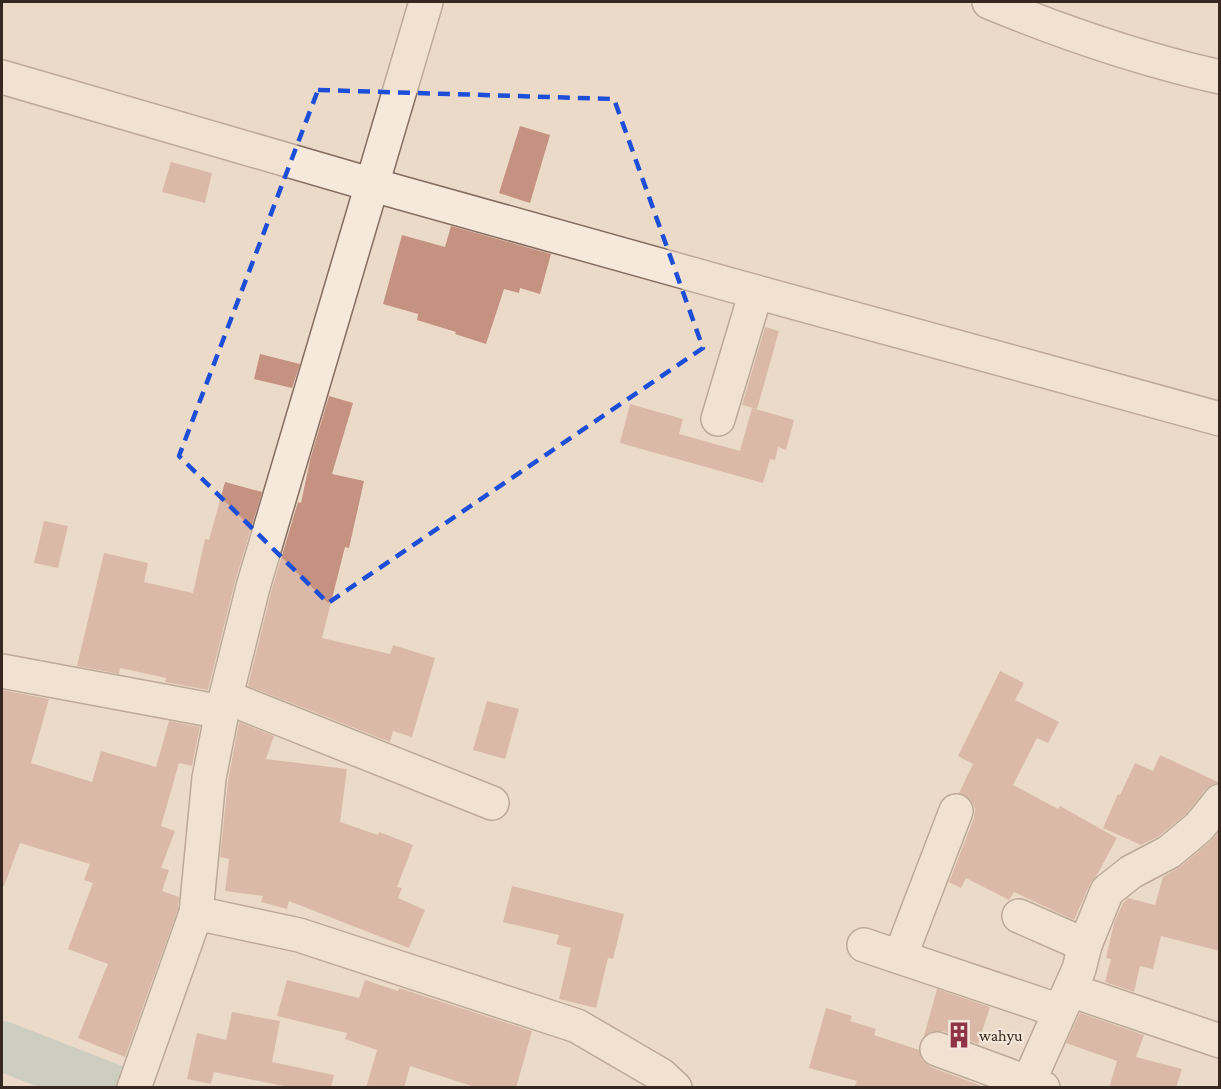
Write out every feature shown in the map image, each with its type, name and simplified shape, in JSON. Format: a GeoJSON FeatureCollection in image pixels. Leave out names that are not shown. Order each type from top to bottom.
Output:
{"type":"FeatureCollection","features":[{"type":"Feature","properties":{"kind":"street"},"geometry":{"type":"LineString","coordinates":[[134,1088],[196,913],[209,778],[253,587],[426,2]]}},
{"type":"Feature","properties":{"kind":"street"},"geometry":{"type":"LineString","coordinates":[[989,2],[1051,28],[1173,66],[1220,77]]}},
{"type":"Feature","properties":{"kind":"street"},"geometry":{"type":"LineString","coordinates":[[2,77],[373,185],[1220,418]]}},
{"type":"Feature","properties":{"kind":"street"},"geometry":{"type":"LineString","coordinates":[[718,419],[756,292]]}},
{"type":"Feature","properties":{"kind":"street"},"geometry":{"type":"LineString","coordinates":[[2,671],[224,705],[492,802]]}},
{"type":"Feature","properties":{"kind":"street"},"geometry":{"type":"LineString","coordinates":[[937,1050],[1032,1086],[1079,969],[1085,945],[1107,891],[1131,872],[1169,852],[1199,827],[1220,801]]}},
{"type":"Feature","properties":{"kind":"street"},"geometry":{"type":"LineString","coordinates":[[900,957],[956,812]]}},
{"type":"Feature","properties":{"kind":"street"},"geometry":{"type":"LineString","coordinates":[[196,913],[299,935],[577,1026],[661,1076],[675,1088]]}},
{"type":"Feature","properties":{"kind":"street"},"geometry":{"type":"LineString","coordinates":[[1019,916],[1085,945]]}},
{"type":"Feature","properties":{"kind":"street"},"geometry":{"type":"LineString","coordinates":[[864,945],[900,957],[1220,1041]]}},
{"type":"Feature","properties":{"kind":"highlighted area"},"geometry":{"type":"Polygon","coordinates":[[[318,90],[614,99],[703,348],[328,603],[179,456],[318,90]]]}},
{"type":"Feature","properties":{"kind":"building"},"geometry":{"type":"Polygon","coordinates":[[[520,126],[550,135],[530,203],[499,193],[520,126]]]}},
{"type":"Feature","properties":{"kind":"building"},"geometry":{"type":"Polygon","coordinates":[[[171,162],[212,173],[205,203],[162,192],[171,162]]]}},
{"type":"Feature","properties":{"kind":"building"},"geometry":{"type":"Polygon","coordinates":[[[451,226],[551,254],[540,294],[520,288],[519,293],[504,289],[486,344],[417,320],[418,314],[383,304],[402,235],[445,247],[451,226]]]}},
{"type":"Feature","properties":{"kind":"building"},"geometry":{"type":"Polygon","coordinates":[[[765,327],[779,331],[757,409],[742,405],[765,327]]]}},
{"type":"Feature","properties":{"kind":"building"},"geometry":{"type":"Polygon","coordinates":[[[260,354],[300,364],[292,388],[254,379],[260,354]]]}},
{"type":"Feature","properties":{"kind":"building"},"geometry":{"type":"Polygon","coordinates":[[[329,396],[353,403],[332,474],[364,481],[349,548],[345,547],[322,638],[390,654],[393,645],[435,658],[412,737],[393,731],[390,742],[248,686],[271,592],[298,502],[301,503],[310,460],[329,396]]]}},
{"type":"Feature","properties":{"kind":"building"},"geometry":{"type":"Polygon","coordinates":[[[630,404],[683,419],[679,434],[740,451],[752,408],[794,420],[786,450],[778,447],[775,460],[770,459],[763,483],[620,443],[630,404]]]}},
{"type":"Feature","properties":{"kind":"building"},"geometry":{"type":"Polygon","coordinates":[[[225,482],[262,492],[235,582],[208,690],[165,682],[166,678],[120,668],[119,674],[77,666],[104,553],[148,563],[144,582],[193,593],[205,539],[209,540],[225,482]]]}},
{"type":"Feature","properties":{"kind":"building"},"geometry":{"type":"Polygon","coordinates":[[[44,521],[68,526],[58,568],[34,563],[44,521]]]}},
{"type":"Feature","properties":{"kind":"building"},"geometry":{"type":"Polygon","coordinates":[[[1000,671],[1024,683],[1015,700],[1059,722],[1048,743],[1037,738],[1013,785],[1058,809],[1060,806],[1117,838],[1090,884],[1074,920],[1014,892],[1009,900],[966,878],[961,888],[949,882],[974,818],[975,809],[970,799],[959,793],[973,764],[958,756],[1000,671]]]}},
{"type":"Feature","properties":{"kind":"building"},"geometry":{"type":"Polygon","coordinates":[[[2,690],[49,699],[31,763],[92,782],[101,751],[156,767],[169,721],[200,727],[192,766],[179,763],[161,826],[175,831],[161,868],[169,870],[162,891],[179,897],[178,909],[125,1057],[78,1038],[108,964],[68,949],[93,883],[84,880],[90,864],[20,843],[4,886],[2,886],[2,690]]]}},
{"type":"Feature","properties":{"kind":"building"},"geometry":{"type":"Polygon","coordinates":[[[487,701],[519,709],[505,759],[473,750],[487,701]]]}},
{"type":"Feature","properties":{"kind":"building"},"geometry":{"type":"Polygon","coordinates":[[[239,722],[274,736],[266,759],[347,769],[340,822],[378,835],[379,832],[413,845],[397,887],[402,888],[398,898],[425,910],[409,948],[289,901],[287,909],[261,902],[263,896],[225,891],[229,859],[220,857],[228,781],[239,722]]]}},
{"type":"Feature","properties":{"kind":"building"},"geometry":{"type":"Polygon","coordinates":[[[1160,755],[1220,783],[1213,784],[1206,789],[1186,814],[1159,836],[1141,845],[1103,828],[1135,763],[1153,771],[1160,755]]]}},
{"type":"Feature","properties":{"kind":"building"},"geometry":{"type":"Polygon","coordinates":[[[1220,831],[1220,951],[1161,936],[1153,969],[1140,966],[1134,992],[1105,982],[1111,959],[1106,958],[1114,923],[1123,903],[1128,898],[1155,905],[1163,877],[1181,866],[1220,831]]]}},
{"type":"Feature","properties":{"kind":"building"},"geometry":{"type":"Polygon","coordinates":[[[512,886],[624,914],[613,959],[608,958],[596,1008],[559,999],[571,948],[556,944],[559,935],[503,922],[512,886]]]}},
{"type":"Feature","properties":{"kind":"building"},"geometry":{"type":"Polygon","coordinates":[[[287,980],[359,998],[365,980],[398,991],[399,988],[532,1031],[516,1088],[478,1088],[410,1066],[404,1088],[366,1088],[377,1050],[345,1039],[347,1033],[277,1016],[287,980]]]}},
{"type":"Feature","properties":{"kind":"building"},"geometry":{"type":"Polygon","coordinates":[[[937,989],[990,1007],[978,1044],[943,1031],[933,1031],[924,1036],[937,989]]]}},
{"type":"Feature","properties":{"kind":"building"},"geometry":{"type":"Polygon","coordinates":[[[826,1008],[852,1016],[850,1021],[876,1029],[874,1035],[919,1050],[922,1060],[931,1067],[987,1088],[854,1088],[857,1081],[809,1068],[826,1008]]]}},
{"type":"Feature","properties":{"kind":"building"},"geometry":{"type":"Polygon","coordinates":[[[232,1012],[280,1021],[272,1062],[334,1075],[331,1088],[294,1088],[214,1072],[211,1084],[187,1079],[197,1033],[226,1040],[232,1012]]]}},
{"type":"Feature","properties":{"kind":"building"},"geometry":{"type":"Polygon","coordinates":[[[1080,1013],[1144,1035],[1136,1057],[1182,1069],[1176,1088],[1109,1088],[1117,1061],[1066,1043],[1080,1013]]]}},
{"type":"Feature","properties":{"kind":"waterway"},"geometry":{"type":"LineString","coordinates":[[2,1046],[110,1088]]}},
{"type":"Feature","properties":{"kind":"place","name":"wahyu"},"geometry":{"type":"Point","coordinates":[959,1035]}}]}
